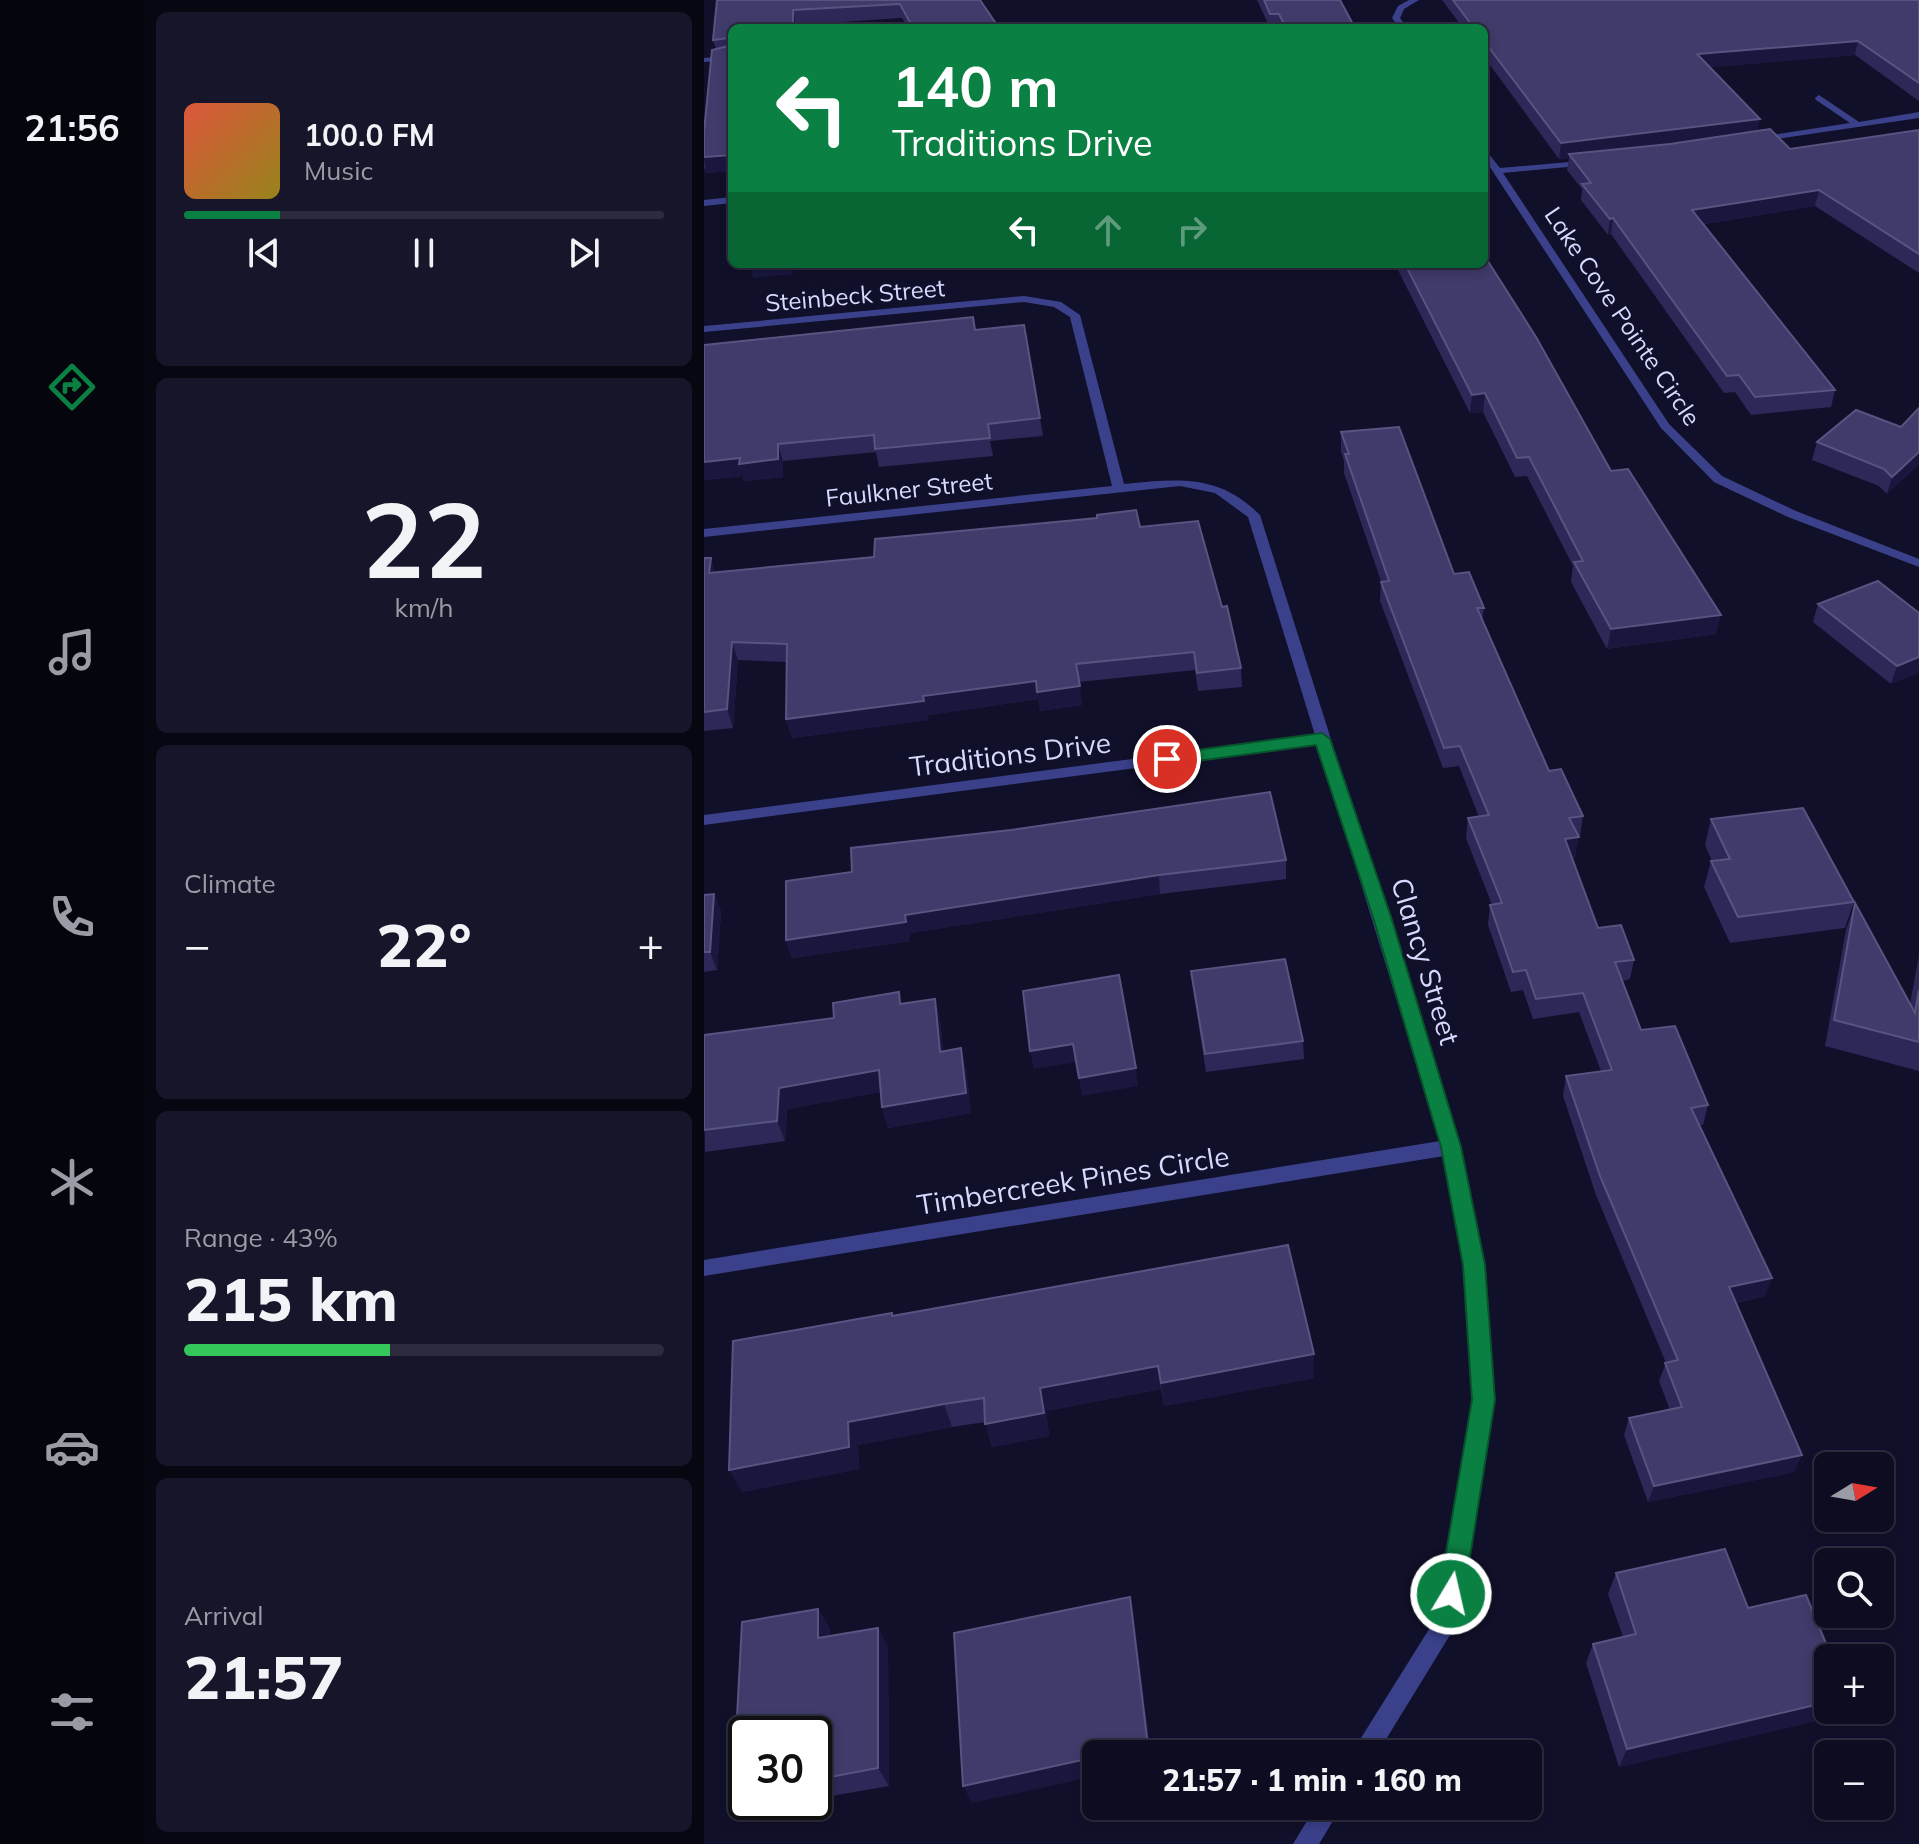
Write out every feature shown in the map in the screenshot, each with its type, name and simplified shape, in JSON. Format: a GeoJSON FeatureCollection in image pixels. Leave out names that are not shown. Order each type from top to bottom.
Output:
{"type":"FeatureCollection","features":[{"type":"Feature","properties":{"kind":"street"},"geometry":{"type":"LineString","coordinates":[[1400,24],[1396,18],[1401,8],[1415,0]]}},
{"type":"Feature","properties":{"kind":"street"},"geometry":{"type":"LineString","coordinates":[[704,60],[728,58]]}},
{"type":"Feature","properties":{"kind":"street"},"geometry":{"type":"LineString","coordinates":[[1819,98],[1858,125]]}},
{"type":"Feature","properties":{"kind":"street"},"geometry":{"type":"LineString","coordinates":[[1741,143],[1919,115]]}},
{"type":"Feature","properties":{"kind":"street","name":"Lake Cove Pointe Circle"},"geometry":{"type":"LineString","coordinates":[[1488,157],[1665,426],[1718,479],[1792,514],[1919,563]]}},
{"type":"Feature","properties":{"kind":"street"},"geometry":{"type":"LineString","coordinates":[[1497,171],[1595,161]]}},
{"type":"Feature","properties":{"kind":"street"},"geometry":{"type":"LineString","coordinates":[[704,203],[728,200]]}},
{"type":"Feature","properties":{"kind":"street","name":"Steinbeck Street"},"geometry":{"type":"LineString","coordinates":[[704,329],[1024,299],[1057,304],[1075,315],[1119,489]]}},
{"type":"Feature","properties":{"kind":"street","name":"Clancy Street"},"geometry":{"type":"LineString","coordinates":[[1119,489],[1180,482],[1219,490],[1254,515],[1322,739],[1382,917],[1451,1147],[1474,1265],[1484,1400],[1447,1622],[1372,1740]]}},
{"type":"Feature","properties":{"kind":"street","name":"Faulkner Street"},"geometry":{"type":"LineString","coordinates":[[704,533],[1119,489]]}},
{"type":"Feature","properties":{"kind":"street","name":"Traditions Drive"},"geometry":{"type":"LineString","coordinates":[[704,820],[1322,739]]}},
{"type":"Feature","properties":{"kind":"street","name":"Timbercreek Pines Circle"},"geometry":{"type":"LineString","coordinates":[[704,1268],[1451,1147]]}},
{"type":"Feature","properties":{"kind":"street"},"geometry":{"type":"LineString","coordinates":[[1305,1844],[1321,1820]]}},
{"type":"Feature","properties":{"kind":"building"},"geometry":{"type":"Polygon","coordinates":[[[717,0],[980,0],[996,24],[911,24],[900,4],[793,10],[793,24],[728,24],[728,38],[713,40],[717,0]]]}},
{"type":"Feature","properties":{"kind":"building"},"geometry":{"type":"Polygon","coordinates":[[[1264,0],[1340,0],[1353,24],[1284,24],[1279,14],[1270,14],[1264,0]]]}},
{"type":"Feature","properties":{"kind":"building"},"geometry":{"type":"Polygon","coordinates":[[[1453,0],[1919,0],[1919,83],[1858,41],[1697,54],[1760,119],[1561,143],[1488,46],[1488,24],[1471,24],[1453,0]]]}},
{"type":"Feature","properties":{"kind":"building"},"geometry":{"type":"Polygon","coordinates":[[[728,46],[728,155],[704,157],[704,132],[712,50],[728,46]]]}},
{"type":"Feature","properties":{"kind":"building"},"geometry":{"type":"Polygon","coordinates":[[[1770,129],[1790,149],[1919,130],[1919,254],[1819,190],[1692,210],[1835,390],[1755,397],[1739,375],[1727,376],[1613,218],[1610,219],[1582,184],[1591,183],[1569,154],[1670,144],[1770,129]]]}},
{"type":"Feature","properties":{"kind":"building"},"geometry":{"type":"Polygon","coordinates":[[[1488,261],[1536,337],[1611,471],[1628,469],[1721,615],[1611,629],[1574,562],[1583,561],[1529,457],[1517,458],[1485,393],[1472,395],[1407,268],[1488,268],[1488,261]]]}},
{"type":"Feature","properties":{"kind":"building"},"geometry":{"type":"Polygon","coordinates":[[[973,317],[975,330],[1024,325],[1040,418],[988,424],[990,438],[875,449],[874,435],[778,444],[778,459],[739,464],[740,458],[704,462],[704,345],[973,317]]]}},
{"type":"Feature","properties":{"kind":"building"},"geometry":{"type":"Polygon","coordinates":[[[1919,408],[1919,452],[1892,477],[1884,469],[1817,442],[1856,410],[1901,427],[1919,408]]]}},
{"type":"Feature","properties":{"kind":"building"},"geometry":{"type":"Polygon","coordinates":[[[1399,427],[1454,574],[1469,572],[1484,608],[1477,608],[1549,771],[1561,769],[1583,816],[1569,818],[1579,837],[1565,839],[1598,928],[1621,925],[1634,960],[1615,962],[1641,1030],[1675,1026],[1708,1105],[1691,1108],[1772,1278],[1729,1287],[1802,1455],[1654,1486],[1629,1418],[1682,1407],[1665,1363],[1678,1360],[1600,1176],[1566,1076],[1612,1070],[1583,993],[1536,999],[1526,970],[1513,972],[1490,905],[1502,903],[1468,818],[1489,815],[1460,746],[1444,748],[1381,582],[1389,581],[1345,454],[1349,454],[1341,432],[1399,427]]]}},
{"type":"Feature","properties":{"kind":"building"},"geometry":{"type":"Polygon","coordinates":[[[1136,510],[1140,527],[1198,521],[1222,607],[1227,606],[1241,668],[1197,673],[1194,652],[1076,664],[1080,686],[1037,692],[1036,681],[923,696],[924,701],[786,719],[787,644],[732,642],[727,709],[704,712],[704,558],[711,558],[709,573],[874,557],[875,539],[1097,518],[1097,515],[1136,510]]]}},
{"type":"Feature","properties":{"kind":"building"},"geometry":{"type":"Polygon","coordinates":[[[1878,581],[1919,613],[1919,657],[1897,666],[1818,604],[1878,581]]]}},
{"type":"Feature","properties":{"kind":"building"},"geometry":{"type":"Polygon","coordinates":[[[1270,792],[1286,860],[1159,875],[905,915],[906,922],[786,940],[786,881],[852,872],[851,848],[1011,830],[1270,792]]]}},
{"type":"Feature","properties":{"kind":"building"},"geometry":{"type":"Polygon","coordinates":[[[1803,808],[1854,902],[1738,917],[1711,861],[1730,859],[1711,819],[1803,808]]]}},
{"type":"Feature","properties":{"kind":"building"},"geometry":{"type":"Polygon","coordinates":[[[714,894],[710,952],[704,952],[704,895],[714,894]]]}},
{"type":"Feature","properties":{"kind":"building"},"geometry":{"type":"Polygon","coordinates":[[[1855,903],[1915,1013],[1919,990],[1919,1042],[1834,1020],[1855,903]]]}},
{"type":"Feature","properties":{"kind":"building"},"geometry":{"type":"Polygon","coordinates":[[[1285,959],[1303,1041],[1205,1054],[1191,971],[1285,959]]]}},
{"type":"Feature","properties":{"kind":"building"},"geometry":{"type":"Polygon","coordinates":[[[1119,975],[1136,1068],[1079,1078],[1073,1044],[1030,1051],[1023,991],[1119,975]]]}},
{"type":"Feature","properties":{"kind":"building"},"geometry":{"type":"Polygon","coordinates":[[[899,992],[900,1004],[935,999],[940,1052],[961,1048],[966,1093],[882,1107],[879,1070],[779,1088],[777,1121],[704,1130],[704,1035],[834,1018],[833,1003],[899,992]]]}},
{"type":"Feature","properties":{"kind":"building"},"geometry":{"type":"Polygon","coordinates":[[[1288,1245],[1314,1354],[1161,1383],[1158,1366],[1040,1388],[1044,1413],[985,1424],[984,1398],[848,1422],[849,1447],[729,1470],[733,1341],[892,1313],[892,1316],[1288,1245]]]}},
{"type":"Feature","properties":{"kind":"building"},"geometry":{"type":"Polygon","coordinates":[[[1725,1549],[1748,1608],[1806,1595],[1814,1614],[1814,1628],[1820,1628],[1826,1644],[1814,1644],[1814,1705],[1627,1749],[1593,1644],[1636,1634],[1616,1573],[1725,1549]]]}},
{"type":"Feature","properties":{"kind":"building"},"geometry":{"type":"Polygon","coordinates":[[[1130,1597],[1147,1740],[1082,1740],[1082,1760],[963,1786],[954,1633],[1130,1597]]]}},
{"type":"Feature","properties":{"kind":"building"},"geometry":{"type":"Polygon","coordinates":[[[818,1609],[818,1638],[878,1628],[878,1768],[832,1777],[832,1716],[737,1716],[742,1622],[818,1609]]]}},
{"type":"Feature","properties":{"kind":"route"},"geometry":{"type":"LineString","coordinates":[[1167,759],[1322,739],[1382,917],[1451,1147],[1474,1265],[1484,1400],[1451,1594]]}}]}
